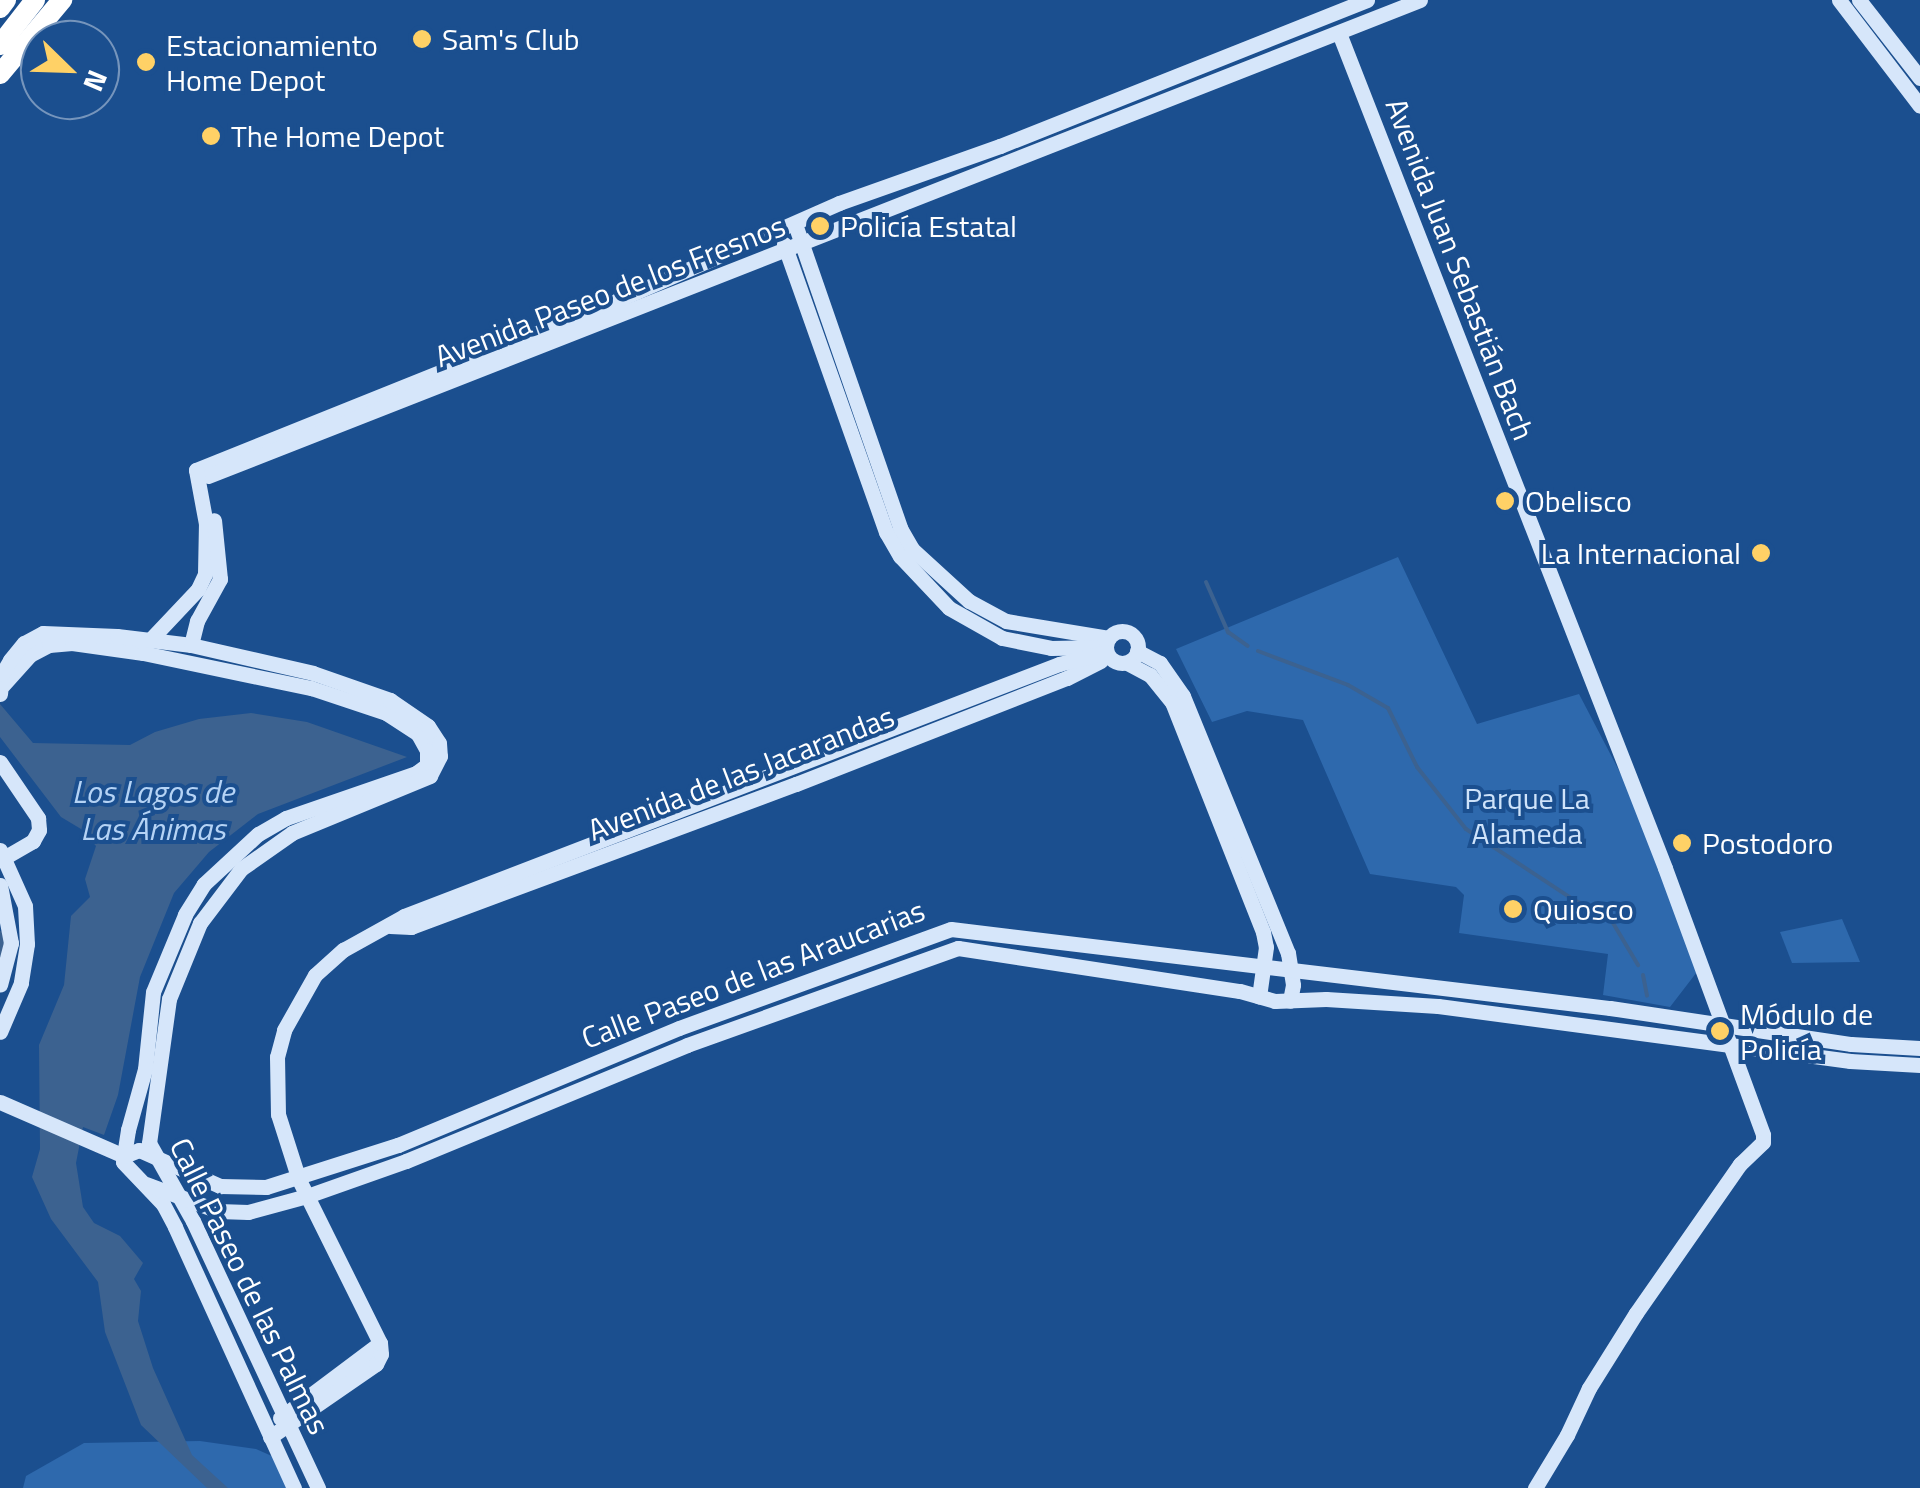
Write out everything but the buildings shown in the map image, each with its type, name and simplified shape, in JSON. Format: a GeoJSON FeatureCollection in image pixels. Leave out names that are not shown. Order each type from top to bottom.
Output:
{"type":"FeatureCollection","features":[{"type":"Feature","properties":{"kind":"highway"},"geometry":{"type":"LineString","coordinates":[[0,8],[6,0]]}},
{"type":"Feature","properties":{"kind":"highway"},"geometry":{"type":"LineString","coordinates":[[0,45],[35,0]]}},
{"type":"Feature","properties":{"kind":"highway"},"geometry":{"type":"LineString","coordinates":[[0,74],[62,0]]}},
{"type":"Feature","properties":{"kind":"street","name":"Avenida Paseo de los Fresnos"},"geometry":{"type":"LineString","coordinates":[[202,473],[779,230],[1367,0]]}},
{"type":"Feature","properties":{"kind":"street","name":"Avenida Paseo de los Fresnos"},"geometry":{"type":"LineString","coordinates":[[202,473],[786,252],[1420,0]]}},
{"type":"Feature","properties":{"kind":"street"},"geometry":{"type":"LineString","coordinates":[[1839,0],[1920,106]]}},
{"type":"Feature","properties":{"kind":"street"},"geometry":{"type":"LineString","coordinates":[[1859,0],[1920,78]]}},
{"type":"Feature","properties":{"kind":"street","name":"Avenida Juan Sebastián Bach"},"geometry":{"type":"LineString","coordinates":[[1339,33],[1730,1044],[1763,1142],[1740,1164],[1636,1313],[1589,1388],[1568,1435],[1535,1488]]}},
{"type":"Feature","properties":{"kind":"street"},"geometry":{"type":"LineString","coordinates":[[974,155],[981,174]]}},
{"type":"Feature","properties":{"kind":"street"},"geometry":{"type":"LineString","coordinates":[[795,224],[900,528],[912,550],[969,601],[1006,621],[1160,663],[1183,696],[1292,971],[1290,1000]]}},
{"type":"Feature","properties":{"kind":"street"},"geometry":{"type":"LineString","coordinates":[[779,230],[886,532],[922,583],[970,624],[1002,638],[1044,647],[1108,649],[1128,633],[1136,640],[1132,657]]}},
{"type":"Feature","properties":{"kind":"street"},"geometry":{"type":"LineString","coordinates":[[150,640],[198,589],[205,574],[202,473]]}},
{"type":"Feature","properties":{"kind":"street"},"geometry":{"type":"LineString","coordinates":[[191,645],[197,621],[220,579],[202,473]]}},
{"type":"Feature","properties":{"kind":"street","name":"Calle Paseo de las Palmas"},"geometry":{"type":"LineString","coordinates":[[2,690],[2,674],[24,644],[43,633],[71,630],[191,645],[313,673],[390,700],[428,726],[438,743],[440,756],[430,776],[420,783],[292,833],[267,848],[217,895],[181,963],[169,998],[148,1135],[318,1488]]}},
{"type":"Feature","properties":{"kind":"street","name":"Calle Paseo de las Palmas"},"geometry":{"type":"LineString","coordinates":[[2,690],[30,655],[49,645],[72,643],[143,652],[311,688],[386,713],[418,734],[427,750],[427,765],[416,773],[286,818],[258,834],[204,884],[185,914],[153,992],[145,1068],[124,1156],[134,1176],[146,1184],[175,1227],[294,1488]]}},
{"type":"Feature","properties":{"kind":"street"},"geometry":{"type":"LineString","coordinates":[[1043,671],[1051,653],[1044,647]]}},
{"type":"Feature","properties":{"kind":"street","name":"Avenida de las Jacarandas"},"geometry":{"type":"LineString","coordinates":[[285,1420],[376,1364],[380,1343],[307,1196],[278,1114],[276,1072],[284,1030],[315,975],[343,950],[404,916],[1108,649]]}},
{"type":"Feature","properties":{"kind":"street","name":"Avenida de las Jacarandas"},"geometry":{"type":"LineString","coordinates":[[390,926],[410,927],[778,791],[1067,678],[1108,649]]}},
{"type":"Feature","properties":{"kind":"street"},"geometry":{"type":"LineString","coordinates":[[1132,657],[1172,702],[1262,932],[1264,967],[1259,996]]}},
{"type":"Feature","properties":{"kind":"street"},"geometry":{"type":"LineString","coordinates":[[0,762],[38,818],[40,830],[34,841],[2,856],[25,906],[27,944],[21,983],[0,1032]]}},
{"type":"Feature","properties":{"kind":"street"},"geometry":{"type":"LineString","coordinates":[[0,885],[10,944],[0,985]]}},
{"type":"Feature","properties":{"kind":"street","name":"Calle Paseo de las Araucarias"},"geometry":{"type":"LineString","coordinates":[[0,1102],[124,1156],[139,1150],[220,1186],[266,1188],[398,1146],[679,1028],[951,928],[1722,1024],[1851,1044],[1920,1048]]}},
{"type":"Feature","properties":{"kind":"street","name":"Calle Paseo de las Araucarias"},"geometry":{"type":"LineString","coordinates":[[146,1184],[218,1211],[248,1212],[307,1196],[406,1161],[688,1045],[942,952],[972,949],[1290,1000],[1438,1006],[1850,1062],[1920,1065]]}},
{"type":"Feature","properties":{"kind":"street"},"geometry":{"type":"LineString","coordinates":[[270,1437],[285,1420]]}},
{"type":"Feature","properties":{"kind":"green space","name":"Parque La Alameda"},"geometry":{"type":"Polygon","coordinates":[[[1398,557],[1477,724],[1579,694],[1626,784],[1700,968],[1670,1007],[1603,995],[1608,954],[1459,933],[1464,895],[1456,887],[1370,874],[1303,720],[1247,711],[1212,722],[1176,649],[1398,557]]]}},
{"type":"Feature","properties":{"kind":"green space"},"geometry":{"type":"Polygon","coordinates":[[[1842,919],[1860,962],[1792,963],[1780,932],[1842,919]]]}},
{"type":"Feature","properties":{"kind":"green space"},"geometry":{"type":"Polygon","coordinates":[[[200,1441],[256,1449],[274,1457],[289,1488],[23,1488],[26,1476],[84,1443],[200,1441]]]}},
{"type":"Feature","properties":{"kind":"water","name":"Los Lagos de Las Ánimas"},"geometry":{"type":"Polygon","coordinates":[[[0,704],[33,743],[130,745],[155,732],[199,719],[251,713],[307,722],[407,757],[258,814],[209,852],[174,893],[140,977],[118,1095],[104,1135],[83,1127],[76,1163],[83,1207],[94,1223],[120,1236],[143,1263],[134,1279],[141,1291],[138,1321],[153,1368],[192,1455],[228,1488],[207,1488],[141,1425],[105,1332],[98,1282],[51,1219],[32,1177],[40,1149],[39,1045],[64,985],[71,916],[90,897],[85,879],[96,846],[81,829],[61,817],[0,737],[0,704]]]}},
{"type":"Feature","properties":{"kind":"waterway"},"geometry":{"type":"LineString","coordinates":[[1206,582],[1228,632],[1248,646]]}},
{"type":"Feature","properties":{"kind":"waterway"},"geometry":{"type":"LineString","coordinates":[[1258,651],[1348,685],[1388,708],[1417,767],[1466,829],[1574,900],[1610,918],[1638,965]]}},
{"type":"Feature","properties":{"kind":"waterway"},"geometry":{"type":"LineString","coordinates":[[0,941],[0,946]]}},
{"type":"Feature","properties":{"kind":"waterway"},"geometry":{"type":"LineString","coordinates":[[1643,975],[1647,996]]}},
{"type":"Feature","properties":{"kind":"place","name":"Sam's Club"},"geometry":{"type":"Point","coordinates":[422,39]}},
{"type":"Feature","properties":{"kind":"place","name":"Estacionamiento Home Depot"},"geometry":{"type":"Point","coordinates":[146,62]}},
{"type":"Feature","properties":{"kind":"place","name":"The Home Depot"},"geometry":{"type":"Point","coordinates":[211,136]}},
{"type":"Feature","properties":{"kind":"place","name":"Policía Estatal"},"geometry":{"type":"Point","coordinates":[820,226]}},
{"type":"Feature","properties":{"kind":"place","name":"Obelisco"},"geometry":{"type":"Point","coordinates":[1505,501]}},
{"type":"Feature","properties":{"kind":"place","name":"La Internacional"},"geometry":{"type":"Point","coordinates":[1761,553]}},
{"type":"Feature","properties":{"kind":"place","name":"Postodoro"},"geometry":{"type":"Point","coordinates":[1682,843]}},
{"type":"Feature","properties":{"kind":"place","name":"Quiosco"},"geometry":{"type":"Point","coordinates":[1513,909]}},
{"type":"Feature","properties":{"kind":"place","name":"Módulo de Policía"},"geometry":{"type":"Point","coordinates":[1720,1031]}}]}
